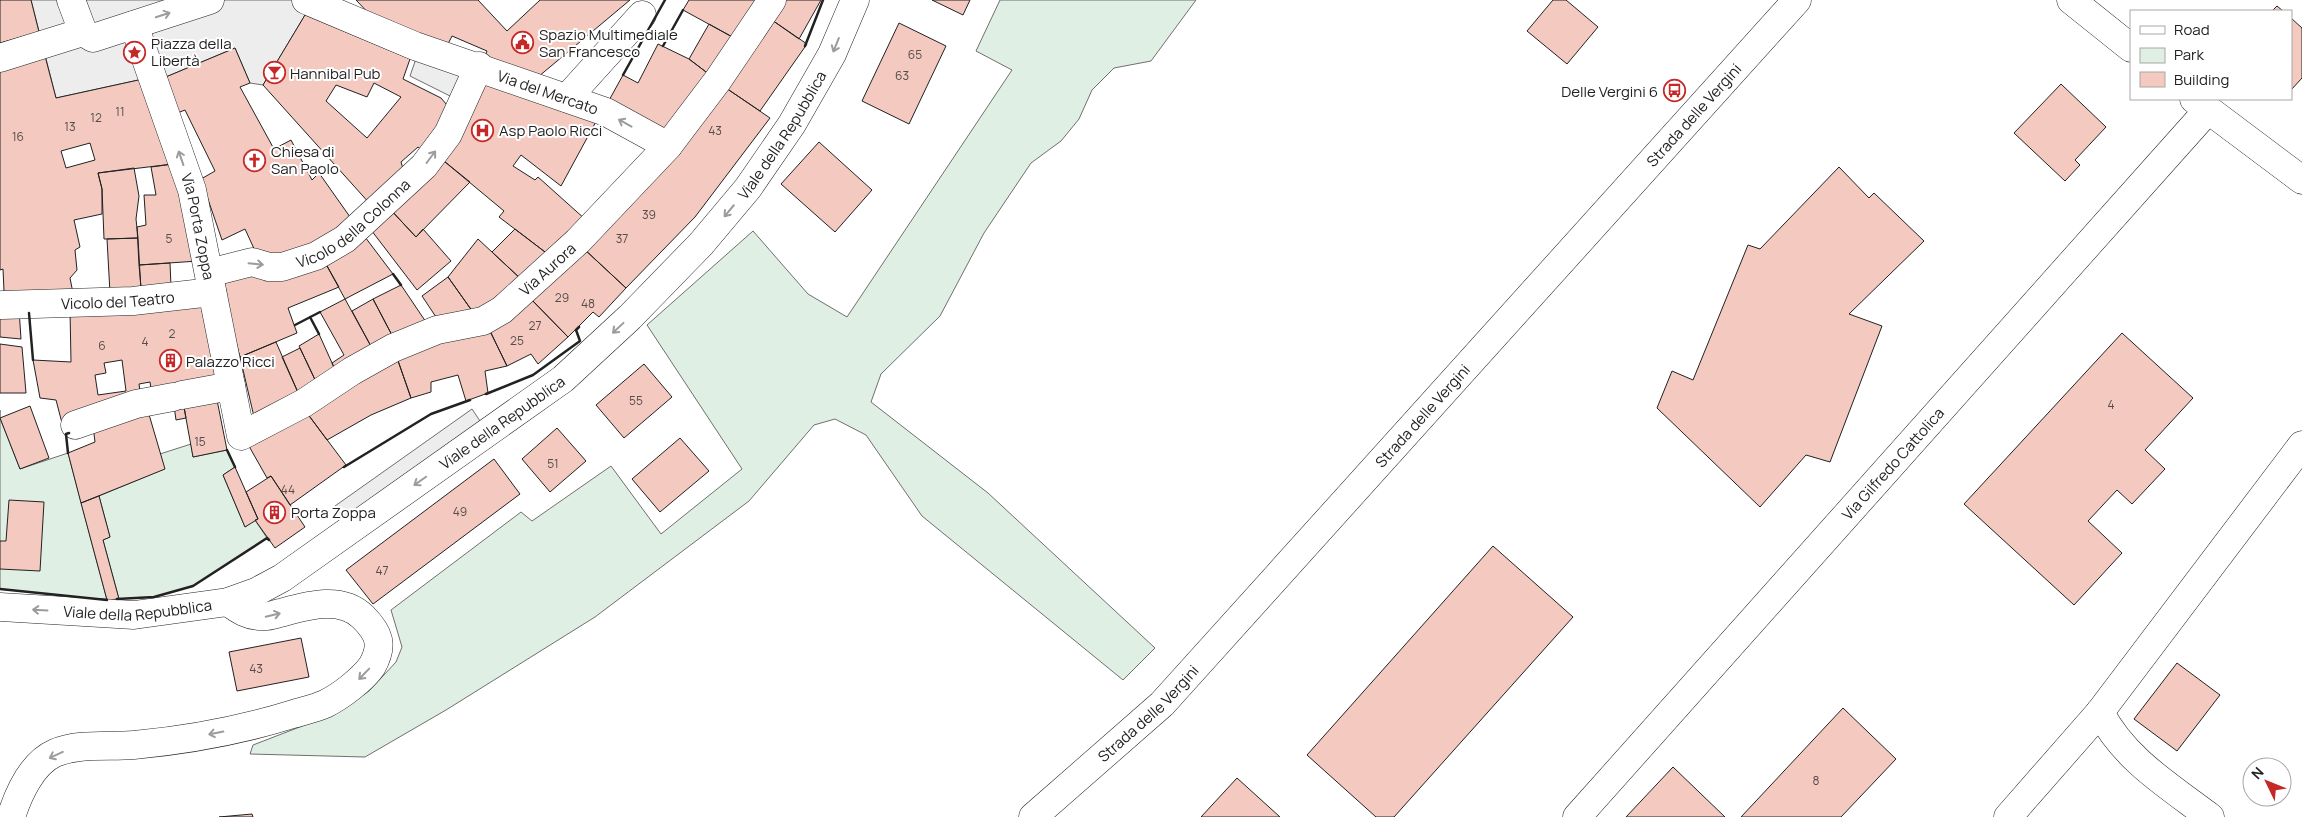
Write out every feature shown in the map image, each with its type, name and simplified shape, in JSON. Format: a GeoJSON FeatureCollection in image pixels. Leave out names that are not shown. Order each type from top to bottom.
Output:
{"type":"FeatureCollection","features":[{"type":"Feature","properties":{"kind":"street"},"geometry":{"type":"LineString","coordinates":[[71,0],[83,32],[93,38],[210,0]]}},
{"type":"Feature","properties":{"kind":"street","name":"Via del Mercato"},"geometry":{"type":"LineString","coordinates":[[306,0],[415,46],[479,66],[606,112],[668,146]]}},
{"type":"Feature","properties":{"kind":"street","name":"Via Aurora"},"geometry":{"type":"LineString","coordinates":[[241,436],[304,403],[352,371],[393,348],[438,330],[483,321],[502,310],[578,240],[668,146],[718,80],[772,0]]}},
{"type":"Feature","properties":{"kind":"street","name":"Viale della Repubblica"},"geometry":{"type":"LineString","coordinates":[[0,607],[134,615],[228,602],[282,578],[563,379],[630,316],[701,244],[748,188],[792,124],[832,54],[855,0]]}},
{"type":"Feature","properties":{"kind":"street","name":"Strada delle Vergini"},"geometry":{"type":"LineString","coordinates":[[1033,817],[1162,704],[1797,0]]}},
{"type":"Feature","properties":{"kind":"street"},"geometry":{"type":"LineString","coordinates":[[2071,0],[2130,47]]}},
{"type":"Feature","properties":{"kind":"street"},"geometry":{"type":"LineString","coordinates":[[567,98],[642,15]]}},
{"type":"Feature","properties":{"kind":"street","name":"Via Porta Zoppa"},"geometry":{"type":"LineString","coordinates":[[134,25],[192,190],[241,436]]}},
{"type":"Feature","properties":{"kind":"street"},"geometry":{"type":"LineString","coordinates":[[0,58],[83,32]]}},
{"type":"Feature","properties":{"kind":"street","name":"Vicolo della Colonna"},"geometry":{"type":"LineString","coordinates":[[211,282],[252,262],[269,267],[282,267],[316,256],[345,239],[424,166],[448,134],[479,66]]}},
{"type":"Feature","properties":{"kind":"street"},"geometry":{"type":"LineString","coordinates":[[2201,104],[2302,180]]}},
{"type":"Feature","properties":{"kind":"street","name":"Via Gilfredo Cattolica"},"geometry":{"type":"LineString","coordinates":[[1577,817],[2201,104]]}},
{"type":"Feature","properties":{"kind":"street","name":"Vicolo del Teatro"},"geometry":{"type":"LineString","coordinates":[[13,304],[133,301],[211,282]]}},
{"type":"Feature","properties":{"kind":"street"},"geometry":{"type":"LineString","coordinates":[[75,425],[136,404],[231,386]]}},
{"type":"Feature","properties":{"kind":"street"},"geometry":{"type":"LineString","coordinates":[[2008,817],[2100,712],[2302,445]]}},
{"type":"Feature","properties":{"kind":"street"},"geometry":{"type":"LineString","coordinates":[[11,817],[25,784],[38,767],[54,754],[76,748],[134,745],[188,738],[260,724],[325,704],[366,675],[379,654],[378,635],[362,616],[340,604],[310,606],[263,617],[242,613],[228,602]]}},
{"type":"Feature","properties":{"kind":"street"},"geometry":{"type":"LineString","coordinates":[[2100,712],[2110,731],[2140,763],[2210,817]]}},
{"type":"Feature","properties":{"kind":"green space"},"geometry":{"type":"Polygon","coordinates":[[[1000,0],[1196,0],[1151,61],[1114,68],[1092,90],[1079,119],[1061,141],[1031,163],[984,233],[940,316],[881,374],[871,402],[988,493],[1155,648],[1123,680],[922,516],[866,435],[835,419],[814,425],[749,501],[595,617],[446,710],[365,757],[250,754],[253,745],[336,713],[369,691],[396,662],[402,647],[391,610],[521,512],[532,521],[611,466],[661,534],[742,469],[647,325],[753,231],[808,294],[847,317],[1012,70],[976,51],[1000,0]]]}},
{"type":"Feature","properties":{"kind":"green space"},"geometry":{"type":"Polygon","coordinates":[[[0,418],[20,469],[68,453],[107,600],[0,589],[0,418]]]}},
{"type":"Feature","properties":{"kind":"green space"},"geometry":{"type":"Polygon","coordinates":[[[191,444],[193,457],[227,450],[235,467],[223,475],[245,527],[255,520],[267,538],[193,586],[154,597],[119,599],[103,540],[110,537],[99,496],[164,469],[160,454],[191,444]]]}},
{"type":"Feature","properties":{"kind":"shaded area","name":"Piazza della Libertà"},"geometry":{"type":"Polygon","coordinates":[[[31,0],[318,0],[305,15],[263,85],[250,83],[235,48],[161,79],[143,79],[56,98],[31,0]]]}},
{"type":"Feature","properties":{"kind":"shaded area"},"geometry":{"type":"Polygon","coordinates":[[[418,53],[471,71],[458,100],[410,76],[418,53]]]}},
{"type":"Feature","properties":{"kind":"shaded area"},"geometry":{"type":"Polygon","coordinates":[[[472,409],[488,433],[351,529],[335,506],[472,409]]]}},
{"type":"Feature","properties":{"kind":"building"},"geometry":{"type":"Polygon","coordinates":[[[0,0],[31,0],[39,32],[0,43],[0,0]]]}},
{"type":"Feature","properties":{"kind":"building","name":"Spazio Multimediale San Francesco"},"geometry":{"type":"Polygon","coordinates":[[[356,0],[478,0],[507,31],[540,0],[630,0],[538,77],[485,56],[487,51],[452,36],[445,50],[375,20],[356,0]]]}},
{"type":"Feature","properties":{"kind":"building"},"geometry":{"type":"Polygon","coordinates":[[[689,0],[763,0],[736,39],[683,10],[689,0]]]}},
{"type":"Feature","properties":{"kind":"building"},"geometry":{"type":"Polygon","coordinates":[[[781,0],[821,0],[799,39],[769,18],[781,0]]]}},
{"type":"Feature","properties":{"kind":"building"},"geometry":{"type":"Polygon","coordinates":[[[932,0],[970,0],[963,15],[932,0]]]}},
{"type":"Feature","properties":{"kind":"building"},"geometry":{"type":"Polygon","coordinates":[[[1553,0],[1566,0],[1598,27],[1567,64],[1527,31],[1553,0]]]}},
{"type":"Feature","properties":{"kind":"building"},"geometry":{"type":"Polygon","coordinates":[[[2277,6],[2282,10],[2273,10],[2277,6]]]}},
{"type":"Feature","properties":{"kind":"building"},"geometry":{"type":"Polygon","coordinates":[[[305,15],[410,59],[403,79],[441,98],[453,112],[425,153],[418,147],[401,162],[405,175],[371,205],[263,85],[305,15]],[[374,83],[367,97],[336,85],[326,101],[367,138],[401,97],[374,83]]]}},
{"type":"Feature","properties":{"kind":"building"},"geometry":{"type":"Polygon","coordinates":[[[769,18],[807,44],[760,111],[723,86],[769,18]]]}},
{"type":"Feature","properties":{"kind":"building"},"geometry":{"type":"Polygon","coordinates":[[[2292,19],[2302,28],[2302,78],[2292,89],[2292,19]]]}},
{"type":"Feature","properties":{"kind":"building"},"geometry":{"type":"Polygon","coordinates":[[[899,23],[946,46],[909,124],[862,101],[899,23]]]}},
{"type":"Feature","properties":{"kind":"building"},"geometry":{"type":"Polygon","coordinates":[[[709,24],[736,39],[710,75],[689,59],[709,24]]]}},
{"type":"Feature","properties":{"kind":"building"},"geometry":{"type":"Polygon","coordinates":[[[658,44],[689,59],[714,78],[665,138],[607,104],[623,75],[638,83],[658,44]]]}},
{"type":"Feature","properties":{"kind":"building","name":"Chiesa di San Paolo"},"geometry":{"type":"Polygon","coordinates":[[[235,48],[250,83],[240,87],[274,149],[291,140],[312,180],[319,173],[355,224],[277,264],[256,253],[245,229],[222,240],[201,179],[215,171],[185,110],[175,114],[161,79],[235,48]]]}},
{"type":"Feature","properties":{"kind":"building"},"geometry":{"type":"Polygon","coordinates":[[[45,56],[56,98],[143,79],[173,164],[98,173],[102,189],[102,214],[74,220],[80,247],[75,250],[77,270],[70,278],[73,293],[15,302],[4,291],[3,269],[0,270],[0,69],[45,56]],[[90,143],[61,151],[66,168],[95,160],[90,143]]]}},
{"type":"Feature","properties":{"kind":"building"},"geometry":{"type":"Polygon","coordinates":[[[483,74],[599,116],[561,186],[521,155],[513,166],[535,180],[538,177],[586,220],[549,255],[499,217],[504,211],[439,157],[483,74]]]}},
{"type":"Feature","properties":{"kind":"building"},"geometry":{"type":"Polygon","coordinates":[[[2061,84],[2106,127],[2075,160],[2080,165],[2065,181],[2014,133],[2061,84]]]}},
{"type":"Feature","properties":{"kind":"building"},"geometry":{"type":"Polygon","coordinates":[[[723,86],[770,118],[695,217],[626,288],[583,248],[723,86]]]}},
{"type":"Feature","properties":{"kind":"building"},"geometry":{"type":"Polygon","coordinates":[[[819,142],[872,190],[835,232],[781,184],[819,142]]]}},
{"type":"Feature","properties":{"kind":"building"},"geometry":{"type":"Polygon","coordinates":[[[439,157],[470,182],[416,237],[389,208],[439,157]]]}},
{"type":"Feature","properties":{"kind":"building"},"geometry":{"type":"Polygon","coordinates":[[[173,164],[198,261],[139,265],[137,227],[146,225],[144,195],[156,195],[151,167],[173,164]]]}},
{"type":"Feature","properties":{"kind":"building"},"geometry":{"type":"Polygon","coordinates":[[[1839,167],[1869,198],[1874,193],[1924,241],[1849,314],[1882,326],[1830,462],[1806,455],[1760,507],[1657,408],[1672,371],[1693,380],[1748,245],[1760,249],[1839,167]]]}},
{"type":"Feature","properties":{"kind":"building"},"geometry":{"type":"Polygon","coordinates":[[[134,168],[139,196],[136,219],[138,238],[104,239],[102,189],[98,173],[134,168]]]}},
{"type":"Feature","properties":{"kind":"building"},"geometry":{"type":"Polygon","coordinates":[[[389,208],[416,237],[423,229],[451,261],[417,290],[368,226],[389,208]]]}},
{"type":"Feature","properties":{"kind":"building"},"geometry":{"type":"Polygon","coordinates":[[[515,229],[549,255],[522,280],[492,252],[515,229]]]}},
{"type":"Feature","properties":{"kind":"building"},"geometry":{"type":"Polygon","coordinates":[[[362,233],[393,274],[345,299],[322,257],[362,233]]]}},
{"type":"Feature","properties":{"kind":"building"},"geometry":{"type":"Polygon","coordinates":[[[138,238],[141,291],[110,293],[107,239],[138,238]]]}},
{"type":"Feature","properties":{"kind":"building"},"geometry":{"type":"Polygon","coordinates":[[[478,239],[522,280],[475,315],[448,277],[478,239]]]}},
{"type":"Feature","properties":{"kind":"building"},"geometry":{"type":"Polygon","coordinates":[[[583,248],[626,288],[599,317],[593,312],[568,337],[528,296],[583,248]]]}},
{"type":"Feature","properties":{"kind":"building"},"geometry":{"type":"Polygon","coordinates":[[[322,257],[339,287],[288,308],[297,333],[240,357],[218,277],[260,266],[265,281],[302,268],[322,257]]]}},
{"type":"Feature","properties":{"kind":"building"},"geometry":{"type":"Polygon","coordinates":[[[170,263],[171,286],[141,287],[139,265],[170,263]]]}},
{"type":"Feature","properties":{"kind":"building"},"geometry":{"type":"Polygon","coordinates":[[[448,277],[475,315],[440,323],[422,296],[448,277]]]}},
{"type":"Feature","properties":{"kind":"building"},"geometry":{"type":"Polygon","coordinates":[[[401,285],[428,325],[394,339],[373,299],[401,285]]]}},
{"type":"Feature","properties":{"kind":"building"},"geometry":{"type":"Polygon","coordinates":[[[528,296],[568,337],[538,364],[531,354],[507,366],[489,329],[528,296]]]}},
{"type":"Feature","properties":{"kind":"building"},"geometry":{"type":"Polygon","coordinates":[[[345,299],[373,350],[337,374],[332,363],[344,355],[320,312],[345,299]]]}},
{"type":"Feature","properties":{"kind":"building"},"geometry":{"type":"Polygon","coordinates":[[[373,299],[394,339],[373,350],[352,311],[373,299]]]}},
{"type":"Feature","properties":{"kind":"building","name":"Palazzo Ricci"},"geometry":{"type":"Polygon","coordinates":[[[204,301],[222,381],[182,395],[186,418],[176,420],[172,391],[152,395],[150,382],[139,384],[141,398],[62,423],[56,400],[40,398],[33,360],[71,362],[70,310],[204,301]],[[122,360],[104,363],[106,373],[95,375],[98,395],[126,391],[122,360]]]}},
{"type":"Feature","properties":{"kind":"building"},"geometry":{"type":"Polygon","coordinates":[[[0,309],[19,309],[21,339],[0,337],[0,309]]]}},
{"type":"Feature","properties":{"kind":"building"},"geometry":{"type":"Polygon","coordinates":[[[489,329],[507,366],[485,371],[488,393],[466,401],[458,375],[431,382],[431,392],[411,398],[396,355],[489,329]]]}},
{"type":"Feature","properties":{"kind":"building"},"geometry":{"type":"Polygon","coordinates":[[[2122,333],[2193,398],[2145,450],[2165,469],[2132,504],[2117,490],[2088,521],[2122,553],[2074,605],[1964,504],[2122,333]]]}},
{"type":"Feature","properties":{"kind":"building"},"geometry":{"type":"Polygon","coordinates":[[[319,334],[337,374],[318,386],[299,346],[319,334]]]}},
{"type":"Feature","properties":{"kind":"building"},"geometry":{"type":"Polygon","coordinates":[[[276,342],[300,397],[255,421],[240,357],[276,342]]]}},
{"type":"Feature","properties":{"kind":"building"},"geometry":{"type":"Polygon","coordinates":[[[0,344],[22,347],[26,393],[0,393],[0,344]]]}},
{"type":"Feature","properties":{"kind":"building"},"geometry":{"type":"Polygon","coordinates":[[[300,348],[318,386],[300,397],[282,357],[300,348]]]}},
{"type":"Feature","properties":{"kind":"building"},"geometry":{"type":"Polygon","coordinates":[[[396,355],[411,398],[371,415],[327,440],[304,409],[396,355]]]}},
{"type":"Feature","properties":{"kind":"building"},"geometry":{"type":"Polygon","coordinates":[[[644,364],[672,397],[624,438],[596,405],[644,364]]]}},
{"type":"Feature","properties":{"kind":"building"},"geometry":{"type":"Polygon","coordinates":[[[216,395],[227,450],[193,457],[183,402],[216,395]]]}},
{"type":"Feature","properties":{"kind":"building"},"geometry":{"type":"Polygon","coordinates":[[[30,406],[49,458],[20,469],[0,418],[30,406]]]}},
{"type":"Feature","properties":{"kind":"building"},"geometry":{"type":"Polygon","coordinates":[[[304,409],[346,465],[290,505],[271,476],[267,478],[250,448],[249,438],[304,409]]]}},
{"type":"Feature","properties":{"kind":"building"},"geometry":{"type":"Polygon","coordinates":[[[148,411],[165,469],[81,503],[68,453],[95,442],[93,426],[148,411]]]}},
{"type":"Feature","properties":{"kind":"building"},"geometry":{"type":"Polygon","coordinates":[[[557,428],[586,461],[550,492],[522,459],[557,428]]]}},
{"type":"Feature","properties":{"kind":"building"},"geometry":{"type":"Polygon","coordinates":[[[680,438],[709,471],[660,512],[632,479],[680,438]]]}},
{"type":"Feature","properties":{"kind":"building"},"geometry":{"type":"Polygon","coordinates":[[[494,459],[520,494],[373,604],[346,570],[494,459]]]}},
{"type":"Feature","properties":{"kind":"building"},"geometry":{"type":"Polygon","coordinates":[[[235,467],[258,519],[245,527],[223,475],[235,467]]]}},
{"type":"Feature","properties":{"kind":"building","name":"Porta Zoppa"},"geometry":{"type":"Polygon","coordinates":[[[271,476],[305,527],[275,548],[255,520],[258,519],[246,492],[271,476]]]}},
{"type":"Feature","properties":{"kind":"building"},"geometry":{"type":"Polygon","coordinates":[[[99,496],[110,537],[103,540],[119,599],[107,600],[81,503],[99,496]]]}},
{"type":"Feature","properties":{"kind":"building"},"geometry":{"type":"Polygon","coordinates":[[[9,500],[44,502],[40,571],[0,569],[0,541],[6,541],[9,500]]]}},
{"type":"Feature","properties":{"kind":"building"},"geometry":{"type":"Polygon","coordinates":[[[1493,546],[1573,617],[1394,817],[1376,817],[1307,755],[1493,546]]]}},
{"type":"Feature","properties":{"kind":"building"},"geometry":{"type":"Polygon","coordinates":[[[301,638],[309,677],[237,691],[229,652],[301,638]]]}},
{"type":"Feature","properties":{"kind":"building"},"geometry":{"type":"Polygon","coordinates":[[[2177,663],[2220,695],[2177,751],[2134,719],[2177,663]]]}},
{"type":"Feature","properties":{"kind":"building"},"geometry":{"type":"Polygon","coordinates":[[[1843,708],[1896,759],[1841,817],[1741,817],[1843,708]]]}},
{"type":"Feature","properties":{"kind":"building"},"geometry":{"type":"Polygon","coordinates":[[[1673,767],[1725,817],[1626,817],[1673,767]]]}},
{"type":"Feature","properties":{"kind":"building"},"geometry":{"type":"Polygon","coordinates":[[[1237,778],[1280,817],[1201,817],[1237,778]]]}},
{"type":"Feature","properties":{"kind":"building"},"geometry":{"type":"Polygon","coordinates":[[[252,814],[253,817],[219,817],[252,814]]]}},
{"type":"Feature","properties":{"kind":"wall"},"geometry":{"type":"LineString","coordinates":[[623,75],[665,0]]}},
{"type":"Feature","properties":{"kind":"wall"},"geometry":{"type":"LineString","coordinates":[[805,46],[823,0]]}},
{"type":"Feature","properties":{"kind":"wall"},"geometry":{"type":"LineString","coordinates":[[663,46],[683,10]]}},
{"type":"Feature","properties":{"kind":"wall"},"geometry":{"type":"LineString","coordinates":[[393,274],[401,285]]}},
{"type":"Feature","properties":{"kind":"wall"},"geometry":{"type":"LineString","coordinates":[[295,325],[320,312]]}},
{"type":"Feature","properties":{"kind":"wall"},"geometry":{"type":"LineString","coordinates":[[29,313],[33,360]]}},
{"type":"Feature","properties":{"kind":"wall"},"geometry":{"type":"LineString","coordinates":[[310,317],[319,334]]}},
{"type":"Feature","properties":{"kind":"wall"},"geometry":{"type":"LineString","coordinates":[[486,394],[533,375],[580,341],[576,330],[579,327]]}},
{"type":"Feature","properties":{"kind":"wall"},"geometry":{"type":"LineString","coordinates":[[344,467],[431,414],[470,400]]}},
{"type":"Feature","properties":{"kind":"wall"},"geometry":{"type":"LineString","coordinates":[[68,453],[66,434],[69,433]]}},
{"type":"Feature","properties":{"kind":"wall"},"geometry":{"type":"LineString","coordinates":[[227,450],[235,467]]}},
{"type":"Feature","properties":{"kind":"wall"},"geometry":{"type":"LineString","coordinates":[[117,599],[154,597],[193,586],[267,538],[269,540]]}},
{"type":"Feature","properties":{"kind":"wall"},"geometry":{"type":"LineString","coordinates":[[0,589],[107,600]]}},
{"type":"Feature","properties":{"kind":"place","name":"Spazio Multimediale San Francesco"},"geometry":{"type":"Point","coordinates":[523,43]}},
{"type":"Feature","properties":{"kind":"place","name":"Piazza della Libertà"},"geometry":{"type":"Point","coordinates":[135,52]}},
{"type":"Feature","properties":{"kind":"place","name":"Hannibal Pub"},"geometry":{"type":"Point","coordinates":[274,73]}},
{"type":"Feature","properties":{"kind":"place","name":"Delle Vergini 6"},"geometry":{"type":"Point","coordinates":[1674,91]}},
{"type":"Feature","properties":{"kind":"place","name":"Asp Paolo Ricci"},"geometry":{"type":"Point","coordinates":[483,130]}},
{"type":"Feature","properties":{"kind":"place","name":"Chiesa di San Paolo"},"geometry":{"type":"Point","coordinates":[255,160]}},
{"type":"Feature","properties":{"kind":"place","name":"Palazzo Ricci"},"geometry":{"type":"Point","coordinates":[170,361]}},
{"type":"Feature","properties":{"kind":"place","name":"Porta Zoppa"},"geometry":{"type":"Point","coordinates":[275,512]}}]}
